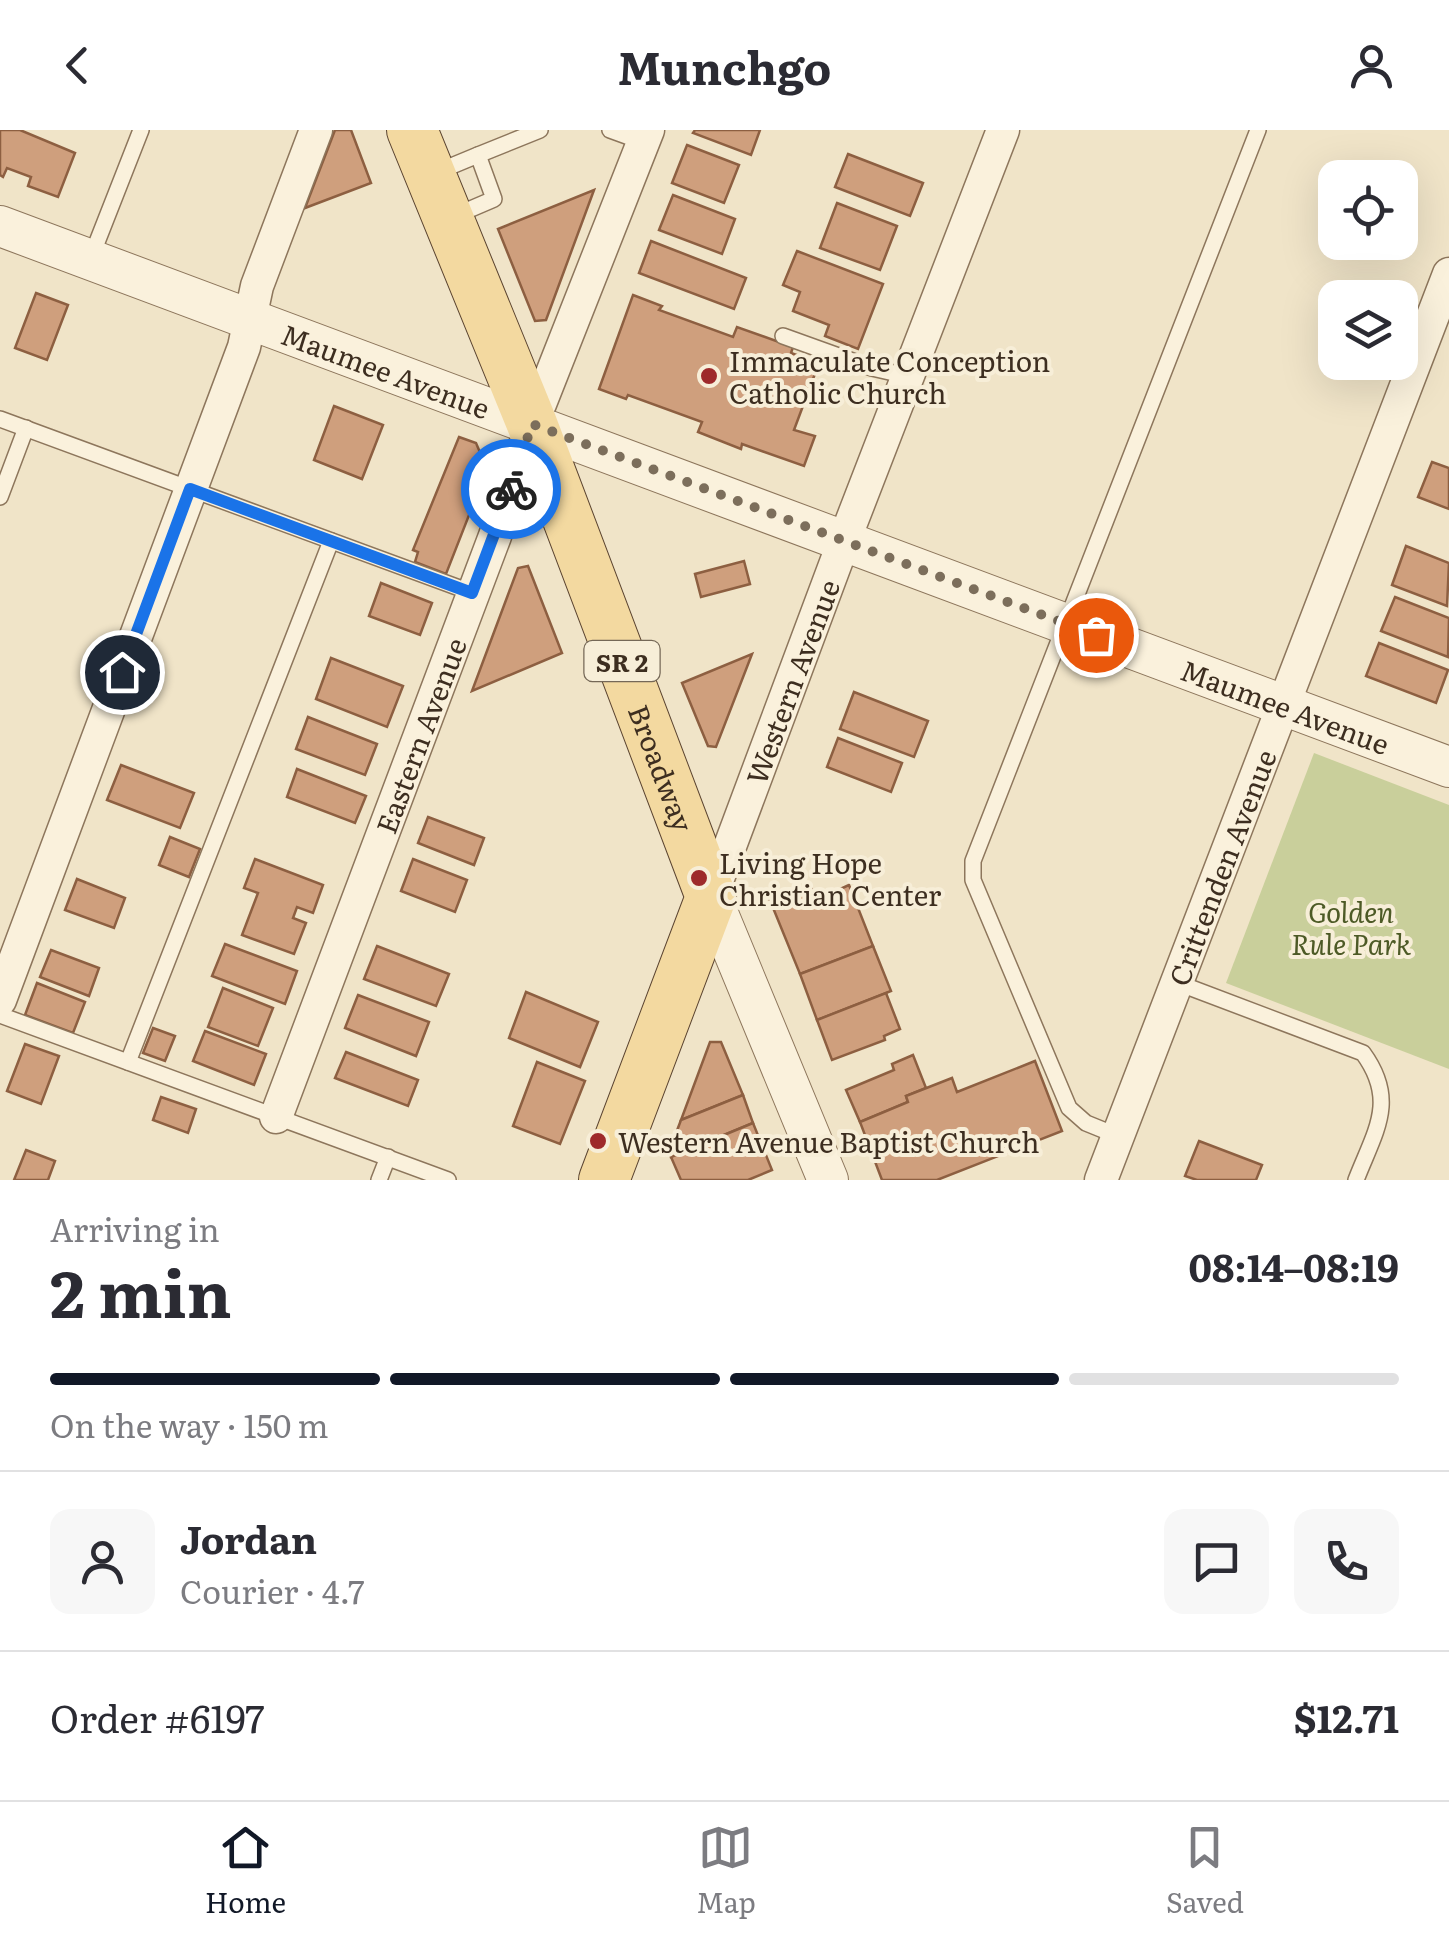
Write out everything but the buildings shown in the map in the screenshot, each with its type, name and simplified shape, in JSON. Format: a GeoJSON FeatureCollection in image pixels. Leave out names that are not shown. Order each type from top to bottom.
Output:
{"type":"FeatureCollection","features":[{"type":"Feature","properties":{"kind":"main road","name":"Broadway"},"geometry":{"type":"LineString","coordinates":[[430,174],[532,424],[711,897]]}},
{"type":"Feature","properties":{"kind":"main road","name":"Western Avenue"},"geometry":{"type":"LineString","coordinates":[[604,1180],[711,897]]}},
{"type":"Feature","properties":{"kind":"street"},"geometry":{"type":"LineString","coordinates":[[0,1000],[244,347],[258,286],[316,130]]}},
{"type":"Feature","properties":{"kind":"street","name":"Western Avenue"},"geometry":{"type":"LineString","coordinates":[[711,897],[1002,130]]}},
{"type":"Feature","properties":{"kind":"street","name":"Eastern Avenue"},"geometry":{"type":"LineString","coordinates":[[276,1116],[532,424],[646,136]]}},
{"type":"Feature","properties":{"kind":"street","name":"Maumee Avenue"},"geometry":{"type":"LineString","coordinates":[[0,226],[1449,767]]}},
{"type":"Feature","properties":{"kind":"street","name":"Crittenden Avenue"},"geometry":{"type":"LineString","coordinates":[[1101,1180],[1449,274]]}},
{"type":"Feature","properties":{"kind":"street","name":"Broadway"},"geometry":{"type":"LineString","coordinates":[[711,897],[828,1180]]}},
{"type":"Feature","properties":{"kind":"lane"},"geometry":{"type":"LineString","coordinates":[[90,260],[141,130]]}},
{"type":"Feature","properties":{"kind":"lane"},"geometry":{"type":"LineString","coordinates":[[430,174],[540,130]]}},
{"type":"Feature","properties":{"kind":"lane"},"geometry":{"type":"LineString","coordinates":[[610,130],[646,136]]}},
{"type":"Feature","properties":{"kind":"lane"},"geometry":{"type":"LineString","coordinates":[[1118,1136],[1086,1123],[1069,1108],[973,880],[977,846],[1258,130]]}},
{"type":"Feature","properties":{"kind":"lane"},"geometry":{"type":"LineString","coordinates":[[430,174],[494,199],[478,155]]}},
{"type":"Feature","properties":{"kind":"lane"},"geometry":{"type":"LineString","coordinates":[[783,336],[872,368],[908,376]]}},
{"type":"Feature","properties":{"kind":"lane"},"geometry":{"type":"LineString","coordinates":[[0,419],[472,593]]}},
{"type":"Feature","properties":{"kind":"lane"},"geometry":{"type":"LineString","coordinates":[[0,497],[26,428]]}},
{"type":"Feature","properties":{"kind":"lane"},"geometry":{"type":"LineString","coordinates":[[128,1062],[331,541]]}},
{"type":"Feature","properties":{"kind":"lane"},"geometry":{"type":"LineString","coordinates":[[1178,983],[1363,1053],[1376,1070],[1383,1092],[1378,1122],[1356,1180]]}},
{"type":"Feature","properties":{"kind":"lane"},"geometry":{"type":"LineString","coordinates":[[0,1015],[448,1180]]}},
{"type":"Feature","properties":{"kind":"lane"},"geometry":{"type":"LineString","coordinates":[[379,1180],[388,1158]]}},
{"type":"Feature","properties":{"kind":"green space","name":"Golden Rule Park"},"geometry":{"type":"Polygon","coordinates":[[[1314,753],[1449,805],[1449,1069],[1226,983],[1314,753]]]}},
{"type":"Feature","properties":{"kind":"way so far"},"geometry":{"type":"LineString","coordinates":[[511,489],[532,424],[1096,635]]}},
{"type":"Feature","properties":{"kind":"place","name":"Immaculate Conception Catholic Church"},"geometry":{"type":"Point","coordinates":[709,376]}},
{"type":"Feature","properties":{"kind":"place","name":"Living Hope Christian Center"},"geometry":{"type":"Point","coordinates":[699,878]}},
{"type":"Feature","properties":{"kind":"place","name":"Western Avenue Baptist Church"},"geometry":{"type":"Point","coordinates":[598,1141]}},
{"type":"Feature","properties":{"kind":"route"},"geometry":{"type":"LineString","coordinates":[[122,672],[190,489],[472,593],[511,489]]}}]}
